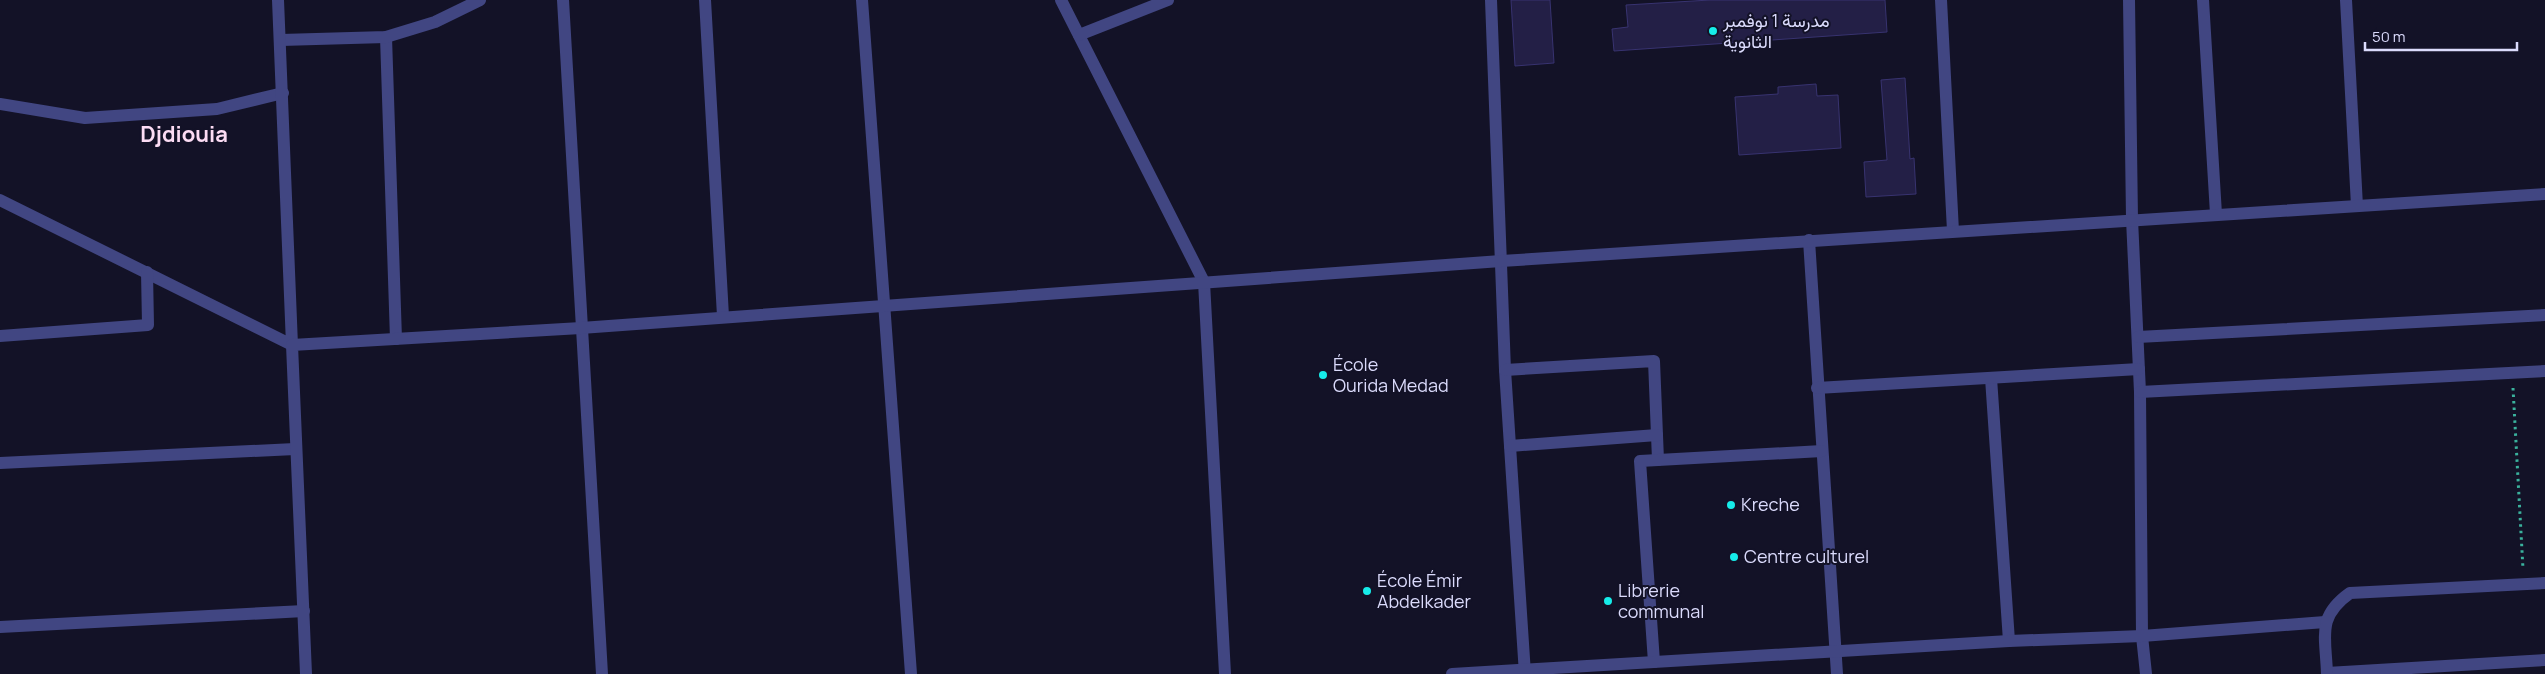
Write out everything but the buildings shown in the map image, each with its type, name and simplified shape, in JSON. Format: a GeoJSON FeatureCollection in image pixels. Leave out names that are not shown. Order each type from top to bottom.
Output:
{"type":"FeatureCollection","features":[{"type":"Feature","properties":{"kind":"street"},"geometry":{"type":"LineString","coordinates":[[278,0],[295,449],[306,674]]}},
{"type":"Feature","properties":{"kind":"street"},"geometry":{"type":"LineString","coordinates":[[281,40],[386,37],[435,22],[480,0]]}},
{"type":"Feature","properties":{"kind":"street"},"geometry":{"type":"LineString","coordinates":[[563,0],[602,674]]}},
{"type":"Feature","properties":{"kind":"street"},"geometry":{"type":"LineString","coordinates":[[705,0],[723,316]]}},
{"type":"Feature","properties":{"kind":"street"},"geometry":{"type":"LineString","coordinates":[[862,0],[911,674]]}},
{"type":"Feature","properties":{"kind":"street"},"geometry":{"type":"LineString","coordinates":[[1061,0],[1204,282],[1225,674]]}},
{"type":"Feature","properties":{"kind":"street"},"geometry":{"type":"LineString","coordinates":[[1079,35],[1168,0]]}},
{"type":"Feature","properties":{"kind":"street"},"geometry":{"type":"LineString","coordinates":[[1491,0],[1505,370],[1524,672]]}},
{"type":"Feature","properties":{"kind":"street"},"geometry":{"type":"LineString","coordinates":[[1942,0],[1953,231]]}},
{"type":"Feature","properties":{"kind":"street"},"geometry":{"type":"LineString","coordinates":[[2129,0],[2132,219],[2140,392],[2142,636],[2146,674]]}},
{"type":"Feature","properties":{"kind":"street"},"geometry":{"type":"LineString","coordinates":[[2203,0],[2216,214]]}},
{"type":"Feature","properties":{"kind":"street"},"geometry":{"type":"LineString","coordinates":[[2346,0],[2357,206]]}},
{"type":"Feature","properties":{"kind":"street"},"geometry":{"type":"LineString","coordinates":[[386,37],[396,339]]}},
{"type":"Feature","properties":{"kind":"street"},"geometry":{"type":"LineString","coordinates":[[0,104],[85,118],[217,108],[283,93]]}},
{"type":"Feature","properties":{"kind":"street"},"geometry":{"type":"LineString","coordinates":[[0,200],[292,345],[581,328],[884,304],[1501,260],[2545,194]]}},
{"type":"Feature","properties":{"kind":"street"},"geometry":{"type":"LineString","coordinates":[[1809,240],[1817,388],[1837,674]]}},
{"type":"Feature","properties":{"kind":"street"},"geometry":{"type":"LineString","coordinates":[[0,336],[148,325],[146,272]]}},
{"type":"Feature","properties":{"kind":"street"},"geometry":{"type":"LineString","coordinates":[[2138,337],[2545,316]]}},
{"type":"Feature","properties":{"kind":"street"},"geometry":{"type":"LineString","coordinates":[[1505,370],[1654,361],[1658,460]]}},
{"type":"Feature","properties":{"kind":"street"},"geometry":{"type":"LineString","coordinates":[[1817,388],[2139,369]]}},
{"type":"Feature","properties":{"kind":"street"},"geometry":{"type":"LineString","coordinates":[[2140,392],[2545,371]]}},
{"type":"Feature","properties":{"kind":"street"},"geometry":{"type":"LineString","coordinates":[[1991,378],[2009,640]]}},
{"type":"Feature","properties":{"kind":"street"},"geometry":{"type":"LineString","coordinates":[[1510,446],[1657,434]]}},
{"type":"Feature","properties":{"kind":"street"},"geometry":{"type":"LineString","coordinates":[[0,463],[295,449]]}},
{"type":"Feature","properties":{"kind":"street"},"geometry":{"type":"LineString","coordinates":[[1654,662],[1640,461],[1822,451]]}},
{"type":"Feature","properties":{"kind":"street"},"geometry":{"type":"LineString","coordinates":[[2545,583],[2350,593],[2334,604],[2325,622],[2327,674],[2545,660]]}},
{"type":"Feature","properties":{"kind":"street"},"geometry":{"type":"LineString","coordinates":[[0,627],[304,611]]}},
{"type":"Feature","properties":{"kind":"street"},"geometry":{"type":"LineString","coordinates":[[1452,674],[1524,672],[2009,640],[2142,636],[2325,622]]}},
{"type":"Feature","properties":{"kind":"path"},"geometry":{"type":"LineString","coordinates":[[2513,373],[2524,584]]}},
{"type":"Feature","properties":{"kind":"place","name":"مدرسة 1 نوفمبر الثانوية"},"geometry":{"type":"Point","coordinates":[1713,31]}},
{"type":"Feature","properties":{"kind":"place","name":"École Ourida Medad"},"geometry":{"type":"Point","coordinates":[1323,375]}},
{"type":"Feature","properties":{"kind":"place","name":"Kreche"},"geometry":{"type":"Point","coordinates":[1731,505]}},
{"type":"Feature","properties":{"kind":"place","name":"Centre culturel"},"geometry":{"type":"Point","coordinates":[1734,557]}},
{"type":"Feature","properties":{"kind":"place","name":"École Émir Abdelkader"},"geometry":{"type":"Point","coordinates":[1367,591]}},
{"type":"Feature","properties":{"kind":"place","name":"Librerie communal"},"geometry":{"type":"Point","coordinates":[1608,601]}},
{"type":"Feature","properties":{"kind":"district","name":"Djdiouia"},"geometry":{"type":"Point","coordinates":[184,134]}}]}
